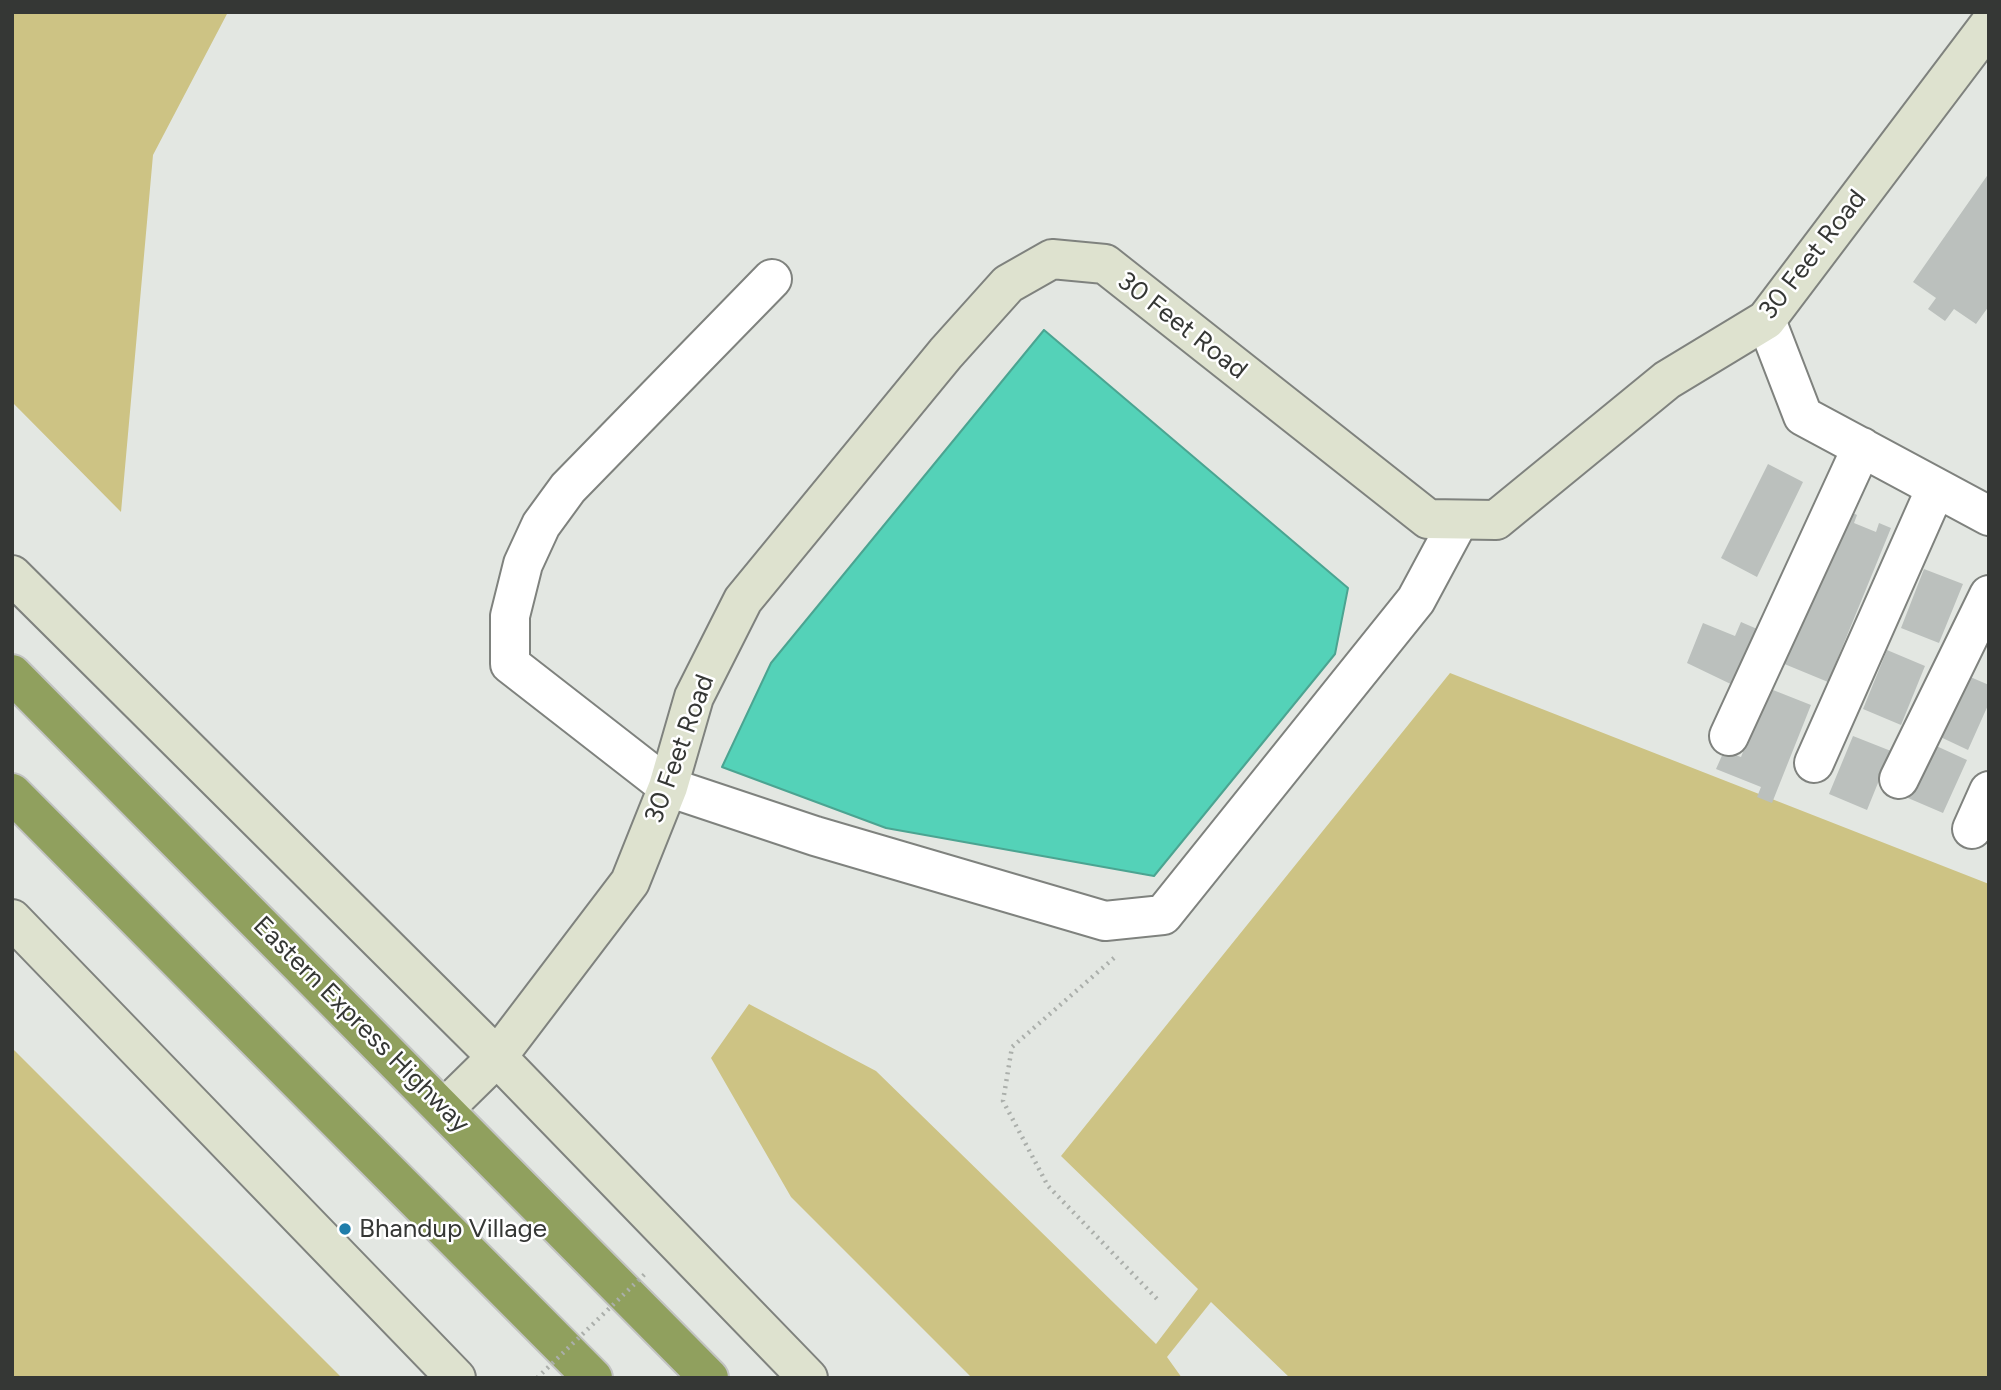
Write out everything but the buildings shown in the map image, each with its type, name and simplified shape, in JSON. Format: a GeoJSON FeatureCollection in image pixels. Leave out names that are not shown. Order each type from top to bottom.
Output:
{"type":"FeatureCollection","features":[{"type":"Feature","properties":{"kind":"highway","name":"Eastern Express Highway"},"geometry":{"type":"LineString","coordinates":[[12,674],[709,1378]]}},
{"type":"Feature","properties":{"kind":"highway"},"geometry":{"type":"LineString","coordinates":[[12,793],[593,1378]]}},
{"type":"Feature","properties":{"kind":"street","name":"30 Feet Road"},"geometry":{"type":"LineString","coordinates":[[444,1109],[497,1057],[630,882],[668,787],[694,697],[743,600],[946,354],[1008,285],[1052,259],[1105,264],[1428,519],[1496,520],[1667,380],[1766,320],[1989,25]]}},
{"type":"Feature","properties":{"kind":"street"},"geometry":{"type":"LineString","coordinates":[[772,279],[568,488],[541,525],[523,564],[510,616],[510,664],[668,787],[815,836],[1105,921],[1163,915],[1416,600],[1460,520]]}},
{"type":"Feature","properties":{"kind":"street"},"geometry":{"type":"LineString","coordinates":[[1766,320],[1803,416],[1989,516]]}},
{"type":"Feature","properties":{"kind":"street"},"geometry":{"type":"LineString","coordinates":[[1729,736],[1862,447]]}},
{"type":"Feature","properties":{"kind":"street"},"geometry":{"type":"LineString","coordinates":[[1814,762],[1936,488]]}},
{"type":"Feature","properties":{"kind":"street"},"geometry":{"type":"LineString","coordinates":[[12,575],[497,1057],[808,1378]]}},
{"type":"Feature","properties":{"kind":"street"},"geometry":{"type":"LineString","coordinates":[[1899,779],[1989,594]]}},
{"type":"Feature","properties":{"kind":"street"},"geometry":{"type":"LineString","coordinates":[[1972,829],[1989,792]]}},
{"type":"Feature","properties":{"kind":"street"},"geometry":{"type":"LineString","coordinates":[[12,919],[456,1378]]}},
{"type":"Feature","properties":{"kind":"path"},"geometry":{"type":"LineString","coordinates":[[1122,950],[1012,1047],[1003,1101],[1048,1185],[1157,1299]]}},
{"type":"Feature","properties":{"kind":"path"},"geometry":{"type":"LineString","coordinates":[[537,1378],[647,1272]]}},
{"type":"Feature","properties":{"kind":"shaded area"},"geometry":{"type":"Polygon","coordinates":[[[12,12],[228,12],[153,155],[121,512],[12,402],[12,12]]]}},
{"type":"Feature","properties":{"kind":"shaded area"},"geometry":{"type":"Polygon","coordinates":[[[1044,330],[1348,588],[1335,654],[1154,876],[886,828],[722,767],[771,663],[1044,330]]]}},
{"type":"Feature","properties":{"kind":"shaded area"},"geometry":{"type":"Polygon","coordinates":[[[1450,673],[1989,884],[1989,1378],[1290,1378],[1211,1302],[1167,1357],[1182,1378],[972,1378],[791,1197],[711,1058],[749,1004],[876,1071],[1156,1344],[1198,1289],[1061,1156],[1450,673]]]}},
{"type":"Feature","properties":{"kind":"shaded area"},"geometry":{"type":"Polygon","coordinates":[[[12,1048],[342,1378],[12,1378],[12,1048]]]}},
{"type":"Feature","properties":{"kind":"place","name":"Bhandup Village"},"geometry":{"type":"Point","coordinates":[345,1229]}}]}
